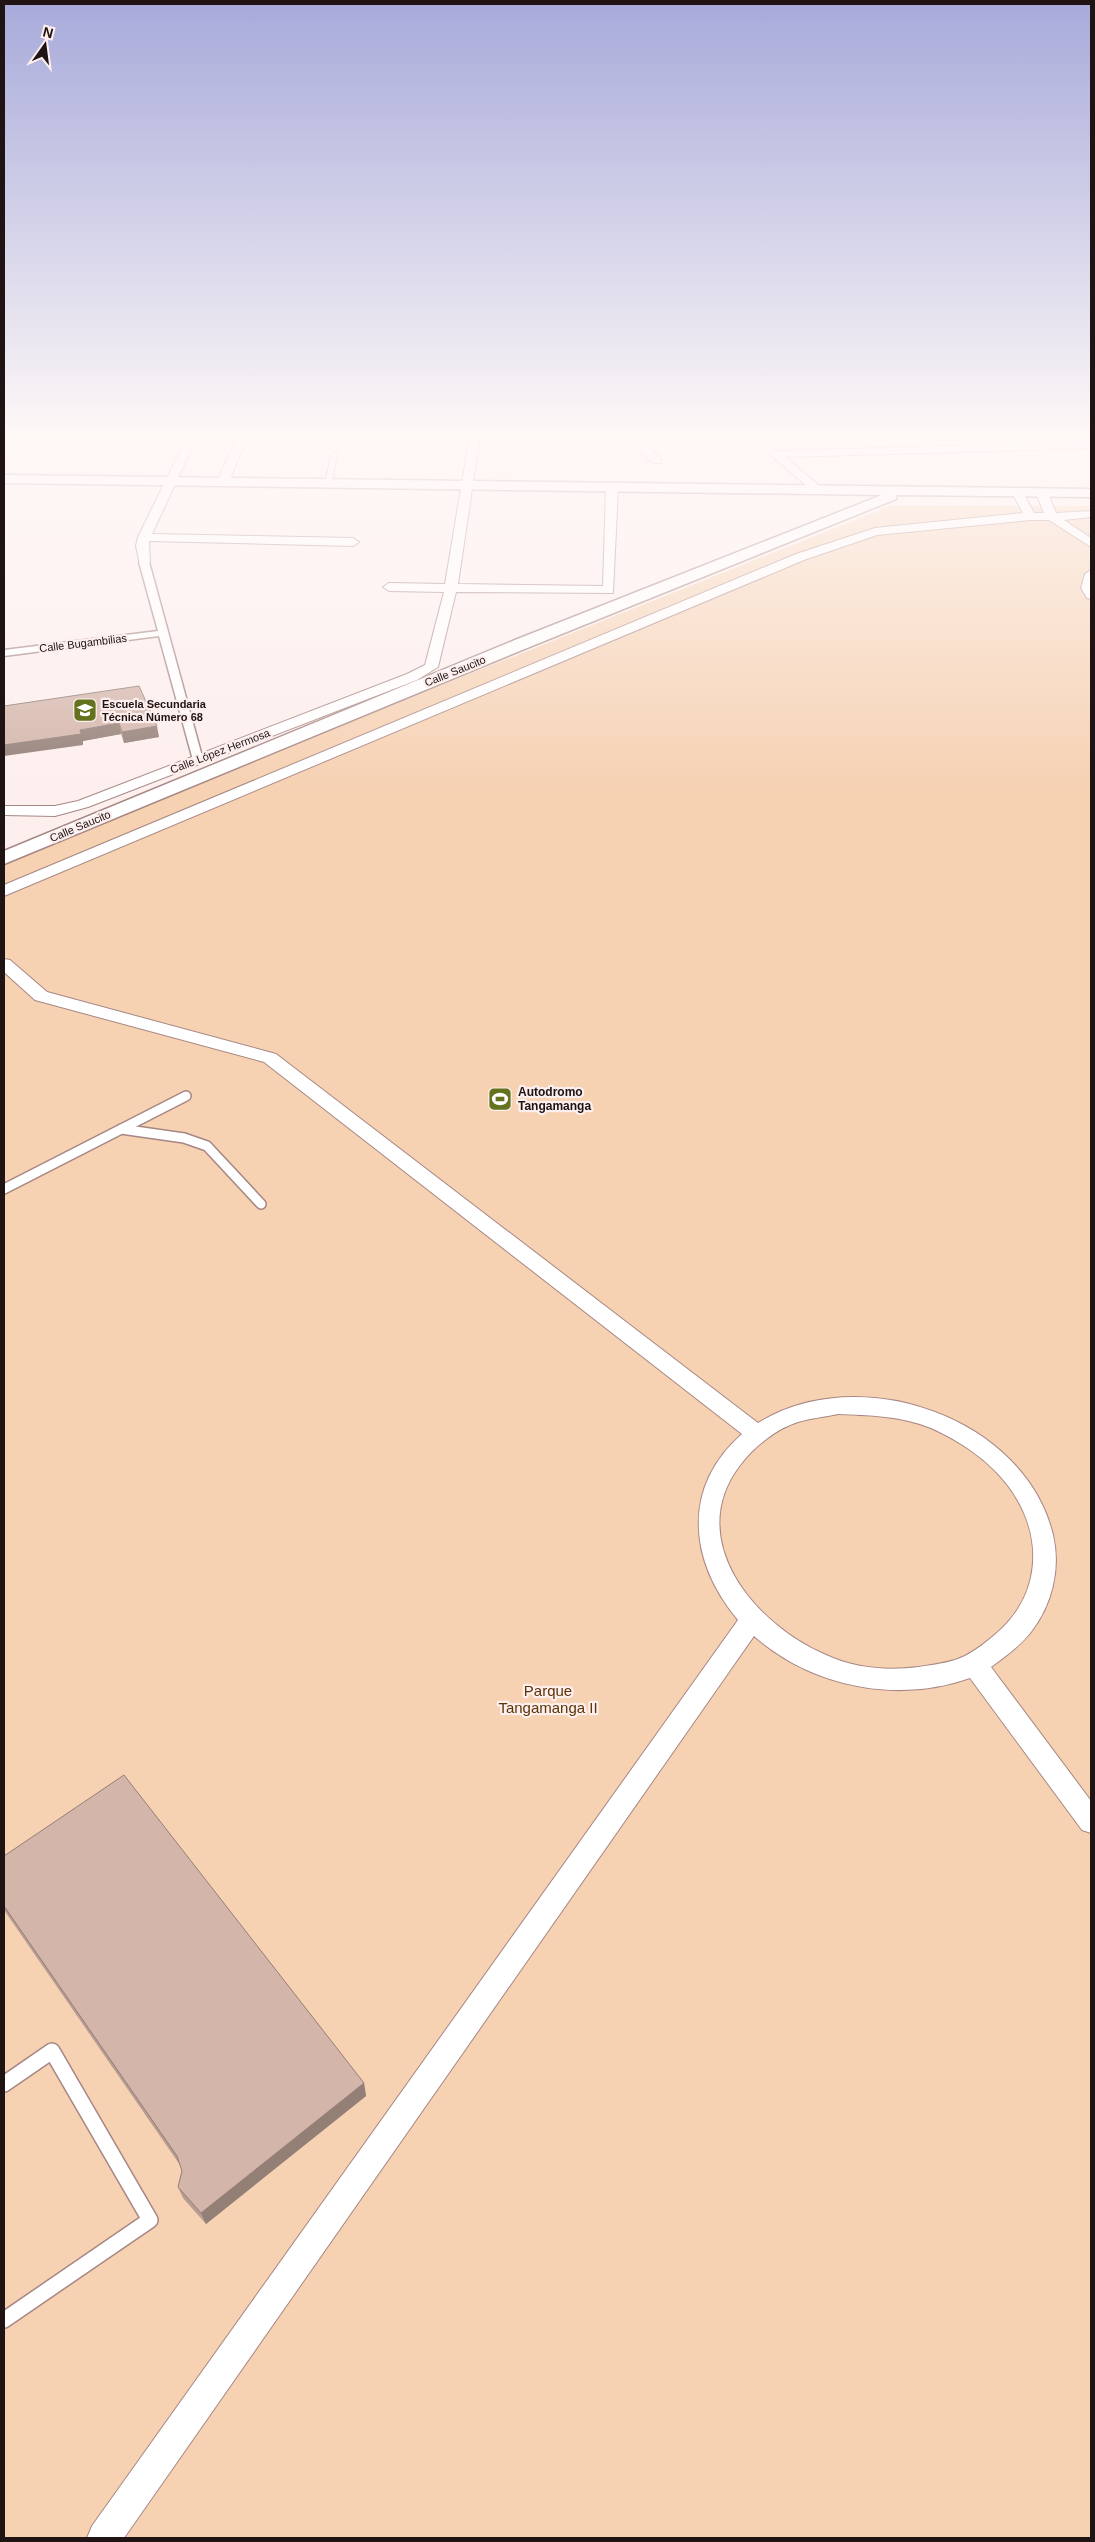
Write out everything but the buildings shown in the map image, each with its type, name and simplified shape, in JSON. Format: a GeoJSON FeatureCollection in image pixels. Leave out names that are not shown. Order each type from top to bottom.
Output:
{"type":"FeatureCollection","features":[{"type":"Feature","properties":{"kind":"street"},"geometry":{"type":"LineString","coordinates":[[143,554],[162,633],[204,766]]}},
{"type":"Feature","properties":{"kind":"street"},"geometry":{"type":"LineString","coordinates":[[451,588],[456,554]]}},
{"type":"Feature","properties":{"kind":"street"},"geometry":{"type":"LineString","coordinates":[[389,587],[610,590],[611,554]]}},
{"type":"Feature","properties":{"kind":"street","name":"Calle Saucito"},"geometry":{"type":"LineString","coordinates":[[4,858],[204,766],[522,644],[749,554]]}},
{"type":"Feature","properties":{"kind":"street"},"geometry":{"type":"LineString","coordinates":[[4,891],[810,554]]}},
{"type":"Feature","properties":{"kind":"street"},"geometry":{"type":"LineString","coordinates":[[1091,574],[1087,588],[1091,595]]}},
{"type":"Feature","properties":{"kind":"street","name":"Calle López Hermosa"},"geometry":{"type":"LineString","coordinates":[[4,811],[55,811],[204,766],[412,677],[431,666],[451,588]]}},
{"type":"Feature","properties":{"kind":"street","name":"Calle Bugambilias"},"geometry":{"type":"LineString","coordinates":[[4,653],[162,633]]}},
{"type":"Feature","properties":{"kind":"street"},"geometry":{"type":"LineString","coordinates":[[4,964],[42,996],[270,1058],[757,1434]]}},
{"type":"Feature","properties":{"kind":"street"},"geometry":{"type":"LineString","coordinates":[[838,1406],[888,1408],[937,1422],[982,1447],[1017,1481],[1038,1517],[1046,1556],[1040,1594],[1021,1629],[975,1665],[944,1675],[893,1680],[840,1672],[791,1651],[751,1620],[733,1599],[714,1563],[707,1526],[713,1491],[730,1460],[757,1434],[791,1416],[838,1406]]}},
{"type":"Feature","properties":{"kind":"street"},"geometry":{"type":"LineString","coordinates":[[104,2538],[751,1620]]}},
{"type":"Feature","properties":{"kind":"street"},"geometry":{"type":"LineString","coordinates":[[975,1665],[1091,1821]]}},
{"type":"Feature","properties":{"kind":"lane"},"geometry":{"type":"LineString","coordinates":[[4,1189],[186,1096]]}},
{"type":"Feature","properties":{"kind":"lane"},"geometry":{"type":"LineString","coordinates":[[121,1129],[184,1138],[207,1146],[261,1204]]}},
{"type":"Feature","properties":{"kind":"lane"},"geometry":{"type":"LineString","coordinates":[[4,2084],[52,2051],[150,2220],[4,2320]]}},
{"type":"Feature","properties":{"kind":"green space","name":"Parque Tangamanga II"},"geometry":{"type":"Polygon","coordinates":[[[771,554],[1091,554],[1091,2538],[4,2538],[4,860],[771,554]]]}},
{"type":"Feature","properties":{"kind":"place","name":"Escuela Secundaria Técnica Número 68"},"geometry":{"type":"Point","coordinates":[85,710]}},
{"type":"Feature","properties":{"kind":"place","name":"Autodromo Tangamanga"},"geometry":{"type":"Point","coordinates":[500,1099]}}]}
